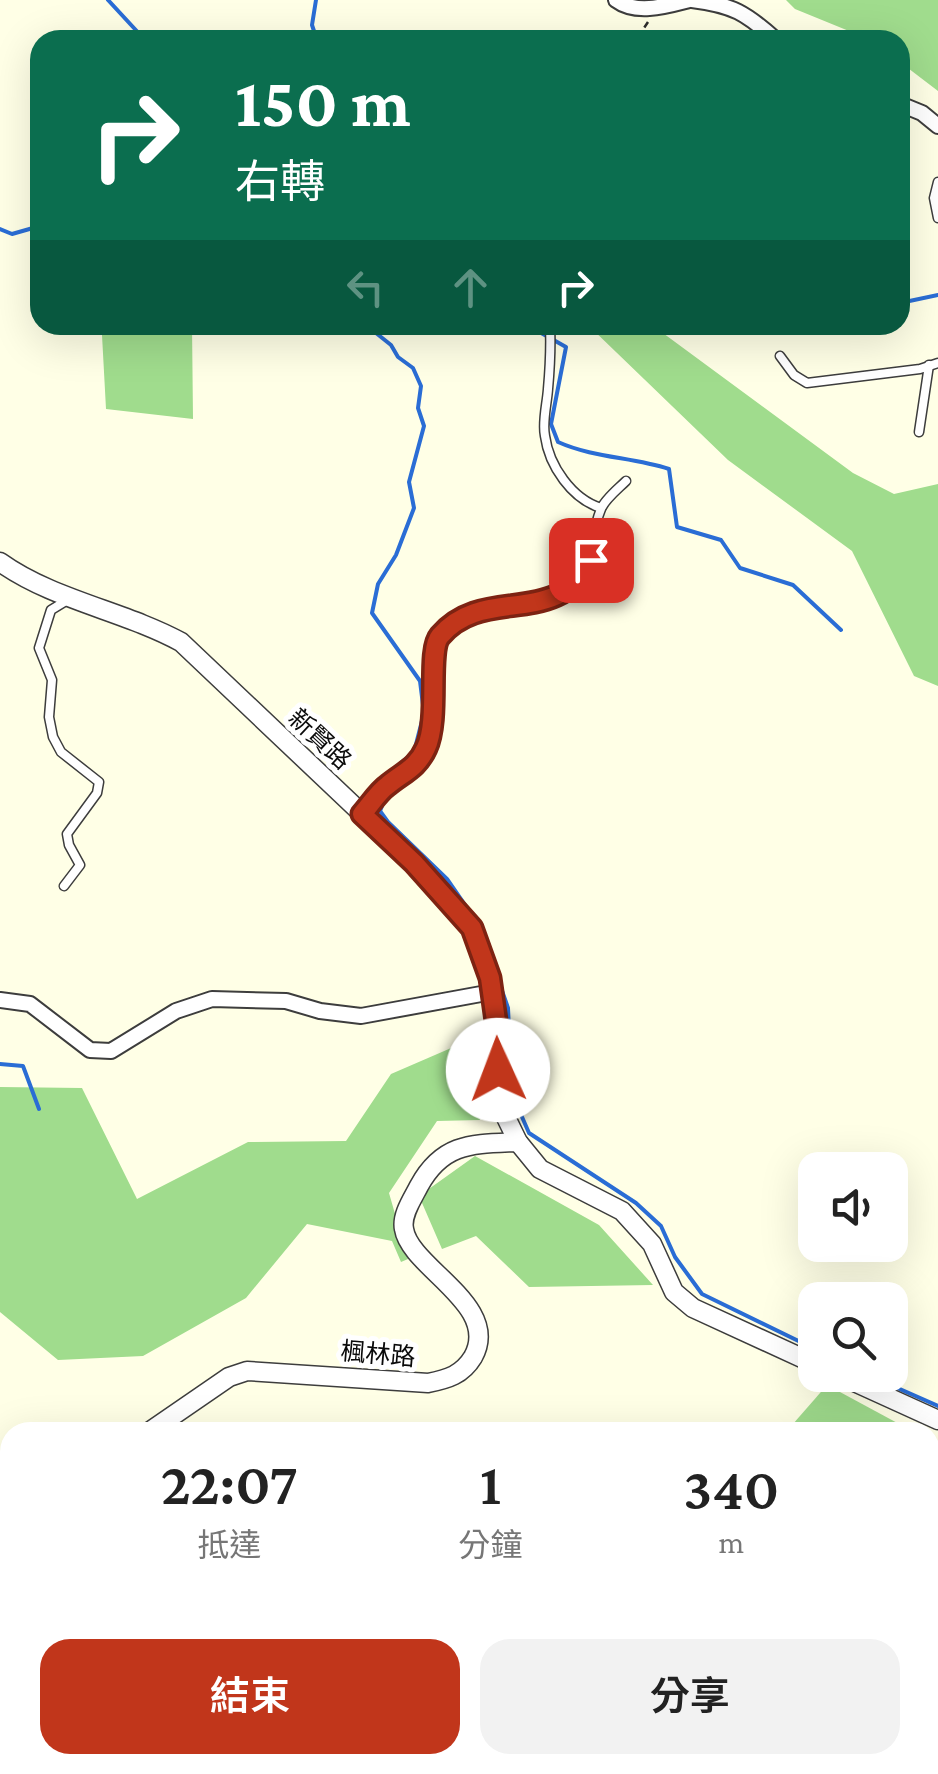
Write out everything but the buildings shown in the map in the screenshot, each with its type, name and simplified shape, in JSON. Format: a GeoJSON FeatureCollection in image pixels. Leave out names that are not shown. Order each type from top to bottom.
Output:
{"type":"FeatureCollection","features":[{"type":"Feature","properties":{"kind":"street"},"geometry":{"type":"LineString","coordinates":[[616,0],[624,6],[657,8],[690,0],[728,5],[748,14],[765,30]]}},
{"type":"Feature","properties":{"kind":"street"},"geometry":{"type":"LineString","coordinates":[[910,108],[938,126]]}},
{"type":"Feature","properties":{"kind":"street","name":"新賢路"},"geometry":{"type":"LineString","coordinates":[[0,562],[181,642],[414,863],[472,928],[492,992],[499,1042],[497,1098],[518,1142],[540,1169],[622,1211],[652,1244],[674,1292],[693,1308],[798,1356]]}},
{"type":"Feature","properties":{"kind":"street"},"geometry":{"type":"LineString","coordinates":[[0,1000],[30,1004],[90,1050],[111,1052],[176,1011],[212,999],[286,1002],[360,1016],[492,992]]}},
{"type":"Feature","properties":{"kind":"street","name":"楓林路"},"geometry":{"type":"LineString","coordinates":[[163,1422],[228,1376],[247,1371],[428,1383],[450,1379],[467,1366],[478,1348],[478,1328],[469,1308],[411,1244],[404,1230],[405,1214],[431,1165],[450,1151],[469,1145],[518,1142]]}},
{"type":"Feature","properties":{"kind":"street"},"geometry":{"type":"LineString","coordinates":[[876,1392],[938,1420]]}},
{"type":"Feature","properties":{"kind":"lane"},"geometry":{"type":"LineString","coordinates":[[938,182],[934,198],[938,218]]}},
{"type":"Feature","properties":{"kind":"lane"},"geometry":{"type":"LineString","coordinates":[[550,335],[544,434],[552,459],[568,484],[587,504],[601,508]]}},
{"type":"Feature","properties":{"kind":"lane"},"geometry":{"type":"LineString","coordinates":[[780,356],[807,383],[934,364],[919,432]]}},
{"type":"Feature","properties":{"kind":"lane"},"geometry":{"type":"LineString","coordinates":[[362,814],[388,784],[412,771],[426,748],[435,716],[433,653],[437,638],[457,621],[488,609],[508,604],[540,604],[560,595],[583,576],[591,560],[601,508],[626,481]]}},
{"type":"Feature","properties":{"kind":"lane"},"geometry":{"type":"LineString","coordinates":[[64,886],[80,864],[67,834],[98,793],[100,782],[61,752],[49,717],[52,680],[39,648],[51,610],[73,597]]}},
{"type":"Feature","properties":{"kind":"path"},"geometry":{"type":"LineString","coordinates":[[642,30],[657,8]]}},
{"type":"Feature","properties":{"kind":"green space"},"geometry":{"type":"Polygon","coordinates":[[[786,0],[938,0],[938,91],[910,70],[910,30],[846,30],[795,9],[786,0]]]}},
{"type":"Feature","properties":{"kind":"green space"},"geometry":{"type":"Polygon","coordinates":[[[102,335],[192,335],[193,419],[106,409],[102,335]]]}},
{"type":"Feature","properties":{"kind":"green space"},"geometry":{"type":"Polygon","coordinates":[[[598,335],[666,335],[853,473],[894,494],[938,484],[938,686],[914,676],[852,551],[728,460],[598,335]]]}},
{"type":"Feature","properties":{"kind":"green space"},"geometry":{"type":"Polygon","coordinates":[[[465,1042],[480,1120],[437,1121],[389,1193],[408,1259],[401,1262],[392,1241],[307,1224],[246,1298],[143,1356],[58,1360],[0,1312],[0,1087],[82,1088],[137,1199],[248,1142],[346,1141],[391,1074],[465,1042]]]}},
{"type":"Feature","properties":{"kind":"green space"},"geometry":{"type":"Polygon","coordinates":[[[475,1156],[599,1225],[653,1285],[529,1287],[476,1236],[442,1249],[419,1196],[475,1156]]]}},
{"type":"Feature","properties":{"kind":"green space"},"geometry":{"type":"Polygon","coordinates":[[[821,1392],[840,1392],[895,1422],[795,1422],[821,1392]]]}},
{"type":"Feature","properties":{"kind":"waterway"},"geometry":{"type":"LineString","coordinates":[[108,0],[136,30]]}},
{"type":"Feature","properties":{"kind":"waterway"},"geometry":{"type":"LineString","coordinates":[[314,30],[316,0]]}},
{"type":"Feature","properties":{"kind":"waterway"},"geometry":{"type":"LineString","coordinates":[[0,229],[12,234],[30,229]]}},
{"type":"Feature","properties":{"kind":"waterway"},"geometry":{"type":"LineString","coordinates":[[910,301],[938,295]]}},
{"type":"Feature","properties":{"kind":"waterway"},"geometry":{"type":"LineString","coordinates":[[378,335],[413,368],[421,386],[418,408],[424,426],[409,482],[414,508],[396,555],[378,584],[372,613],[420,681],[424,713],[414,752],[389,773]]}},
{"type":"Feature","properties":{"kind":"waterway"},"geometry":{"type":"LineString","coordinates":[[545,335],[566,347],[551,424],[558,442],[669,469],[677,527],[721,540],[740,568],[793,585],[841,630]]}},
{"type":"Feature","properties":{"kind":"waterway"},"geometry":{"type":"LineString","coordinates":[[382,806],[380,811],[388,822],[447,879],[476,921]]}},
{"type":"Feature","properties":{"kind":"waterway"},"geometry":{"type":"LineString","coordinates":[[484,939],[508,1008],[512,1094],[529,1133],[636,1203],[661,1226],[675,1257],[702,1294],[798,1341]]}},
{"type":"Feature","properties":{"kind":"waterway"},"geometry":{"type":"LineString","coordinates":[[0,1064],[23,1066],[39,1109]]}},
{"type":"Feature","properties":{"kind":"waterway"},"geometry":{"type":"LineString","coordinates":[[906,1392],[938,1406]]}},
{"type":"Feature","properties":{"kind":"route"},"geometry":{"type":"LineString","coordinates":[[498,1070],[499,1042],[490,978],[472,928],[414,863],[362,814],[388,784],[412,771],[426,748],[435,716],[433,653],[437,638],[457,621],[488,609],[508,604],[540,604],[560,595],[583,576],[591,560]]}}]}
